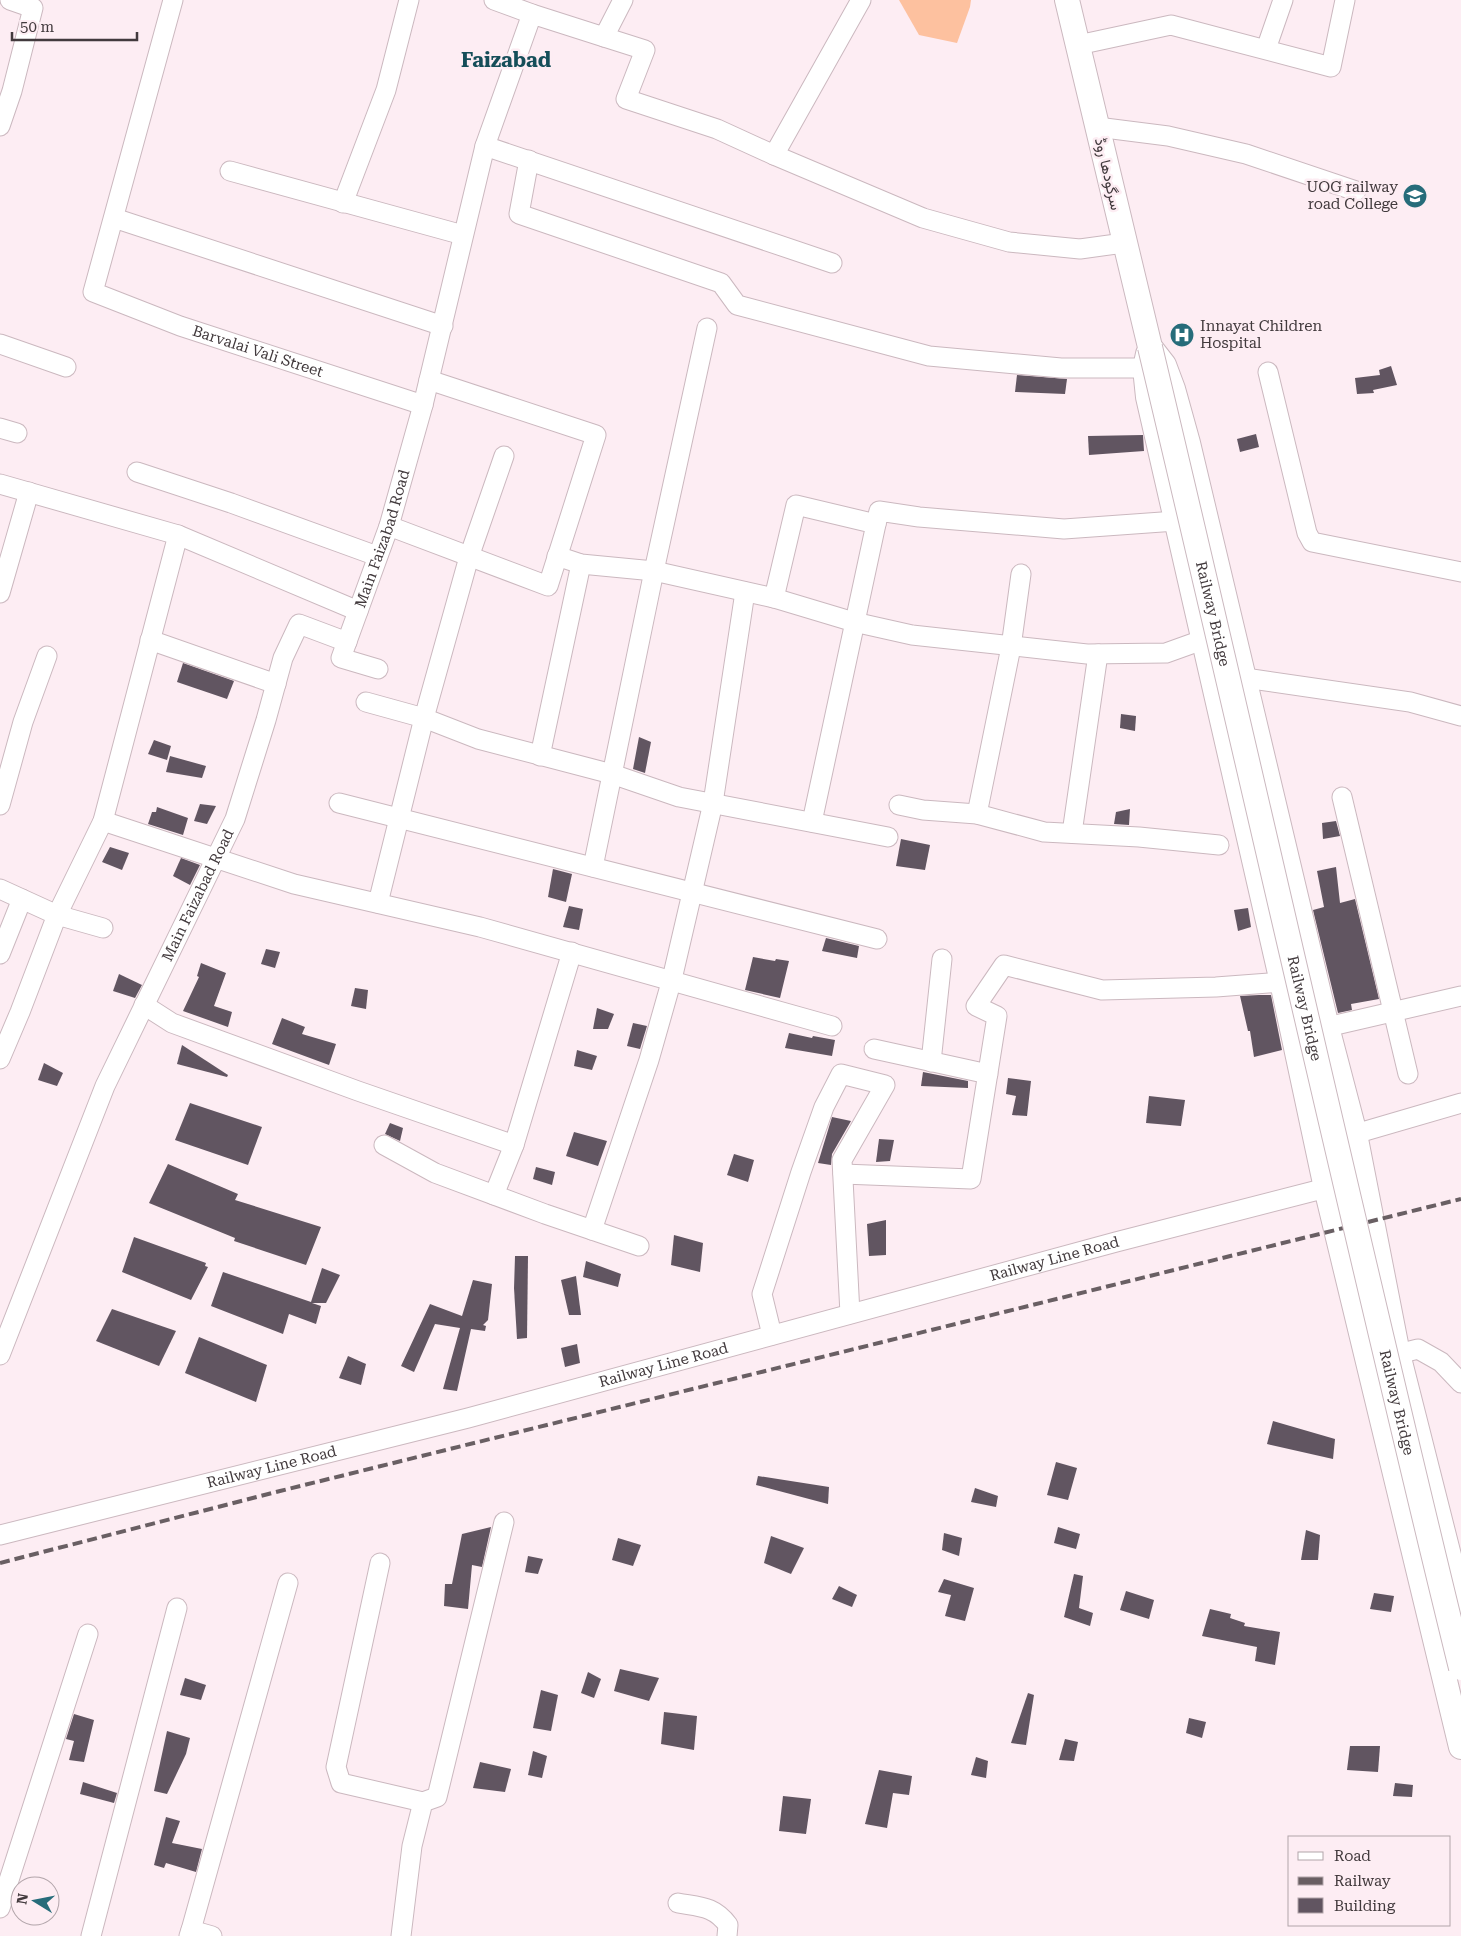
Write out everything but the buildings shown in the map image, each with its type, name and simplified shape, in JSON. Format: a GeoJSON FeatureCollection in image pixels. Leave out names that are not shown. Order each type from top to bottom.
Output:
{"type":"FeatureCollection","features":[{"type":"Feature","properties":{"kind":"main road","name":"سرگودھا روڈ"},"geometry":{"type":"LineString","coordinates":[[1067,0],[1124,242],[1147,358]]}},
{"type":"Feature","properties":{"kind":"main road"},"geometry":{"type":"LineString","coordinates":[[1461,1603],[1398,1354],[1355,1134],[1327,1027],[1188,443],[1173,389],[1164,365],[1147,358],[1148,397],[1205,639],[1326,1188],[1461,1746]]}},
{"type":"Feature","properties":{"kind":"main road","name":"Railway Bridge"},"geometry":{"type":"LineString","coordinates":[[1147,358],[1202,566],[1396,1404],[1461,1668]]}},
{"type":"Feature","properties":{"kind":"street"},"geometry":{"type":"LineString","coordinates":[[0,126],[12,91],[33,8],[10,0]]}},
{"type":"Feature","properties":{"kind":"street"},"geometry":{"type":"LineString","coordinates":[[173,0],[114,218],[443,326]]}},
{"type":"Feature","properties":{"kind":"street"},"geometry":{"type":"LineString","coordinates":[[343,203],[386,90],[409,0]]}},
{"type":"Feature","properties":{"kind":"street"},"geometry":{"type":"LineString","coordinates":[[494,0],[645,50],[626,99],[717,129],[923,218],[1009,242],[1080,249],[1124,242]]}},
{"type":"Feature","properties":{"kind":"street"},"geometry":{"type":"LineString","coordinates":[[604,37],[623,0]]}},
{"type":"Feature","properties":{"kind":"street"},"geometry":{"type":"LineString","coordinates":[[774,155],[861,0]]}},
{"type":"Feature","properties":{"kind":"street"},"geometry":{"type":"LineString","coordinates":[[1266,49],[1283,0]]}},
{"type":"Feature","properties":{"kind":"street"},"geometry":{"type":"LineString","coordinates":[[1078,45],[1171,26],[1331,67],[1345,0]]}},
{"type":"Feature","properties":{"kind":"street","name":"Main Faizabad Road"},"geometry":{"type":"LineString","coordinates":[[0,1355],[105,1086],[235,819],[283,658],[299,624],[347,642],[389,526],[423,405],[485,146],[532,14]]}},
{"type":"Feature","properties":{"kind":"street"},"geometry":{"type":"LineString","coordinates":[[1097,127],[1168,136],[1246,154],[1356,191]]}},
{"type":"Feature","properties":{"kind":"street"},"geometry":{"type":"LineString","coordinates":[[485,146],[832,263]]}},
{"type":"Feature","properties":{"kind":"street"},"geometry":{"type":"LineString","coordinates":[[530,160],[519,214],[721,283],[737,305],[929,356],[1061,368],[1147,358]]}},
{"type":"Feature","properties":{"kind":"street"},"geometry":{"type":"LineString","coordinates":[[230,172],[463,235]]}},
{"type":"Feature","properties":{"kind":"street","name":"Barvalai Vali Street"},"geometry":{"type":"LineString","coordinates":[[114,218],[93,292],[180,326],[423,405]]}},
{"type":"Feature","properties":{"kind":"street"},"geometry":{"type":"LineString","coordinates":[[593,867],[654,571],[707,328]]}},
{"type":"Feature","properties":{"kind":"street"},"geometry":{"type":"LineString","coordinates":[[0,344],[66,367]]}},
{"type":"Feature","properties":{"kind":"street"},"geometry":{"type":"LineString","coordinates":[[1268,372],[1307,533],[1312,542],[1461,572]]}},
{"type":"Feature","properties":{"kind":"street"},"geometry":{"type":"LineString","coordinates":[[389,526],[548,586],[596,435],[429,380]]}},
{"type":"Feature","properties":{"kind":"street"},"geometry":{"type":"LineString","coordinates":[[378,903],[424,718],[469,557],[504,456]]}},
{"type":"Feature","properties":{"kind":"street"},"geometry":{"type":"LineString","coordinates":[[137,472],[231,503],[377,556]]}},
{"type":"Feature","properties":{"kind":"street"},"geometry":{"type":"LineString","coordinates":[[0,484],[178,534],[358,611]]}},
{"type":"Feature","properties":{"kind":"street"},"geometry":{"type":"LineString","coordinates":[[0,593],[29,492]]}},
{"type":"Feature","properties":{"kind":"street"},"geometry":{"type":"LineString","coordinates":[[774,598],[796,505],[876,524]]}},
{"type":"Feature","properties":{"kind":"street"},"geometry":{"type":"LineString","coordinates":[[812,822],[879,512],[1064,529],[1176,521]]}},
{"type":"Feature","properties":{"kind":"street"},"geometry":{"type":"LineString","coordinates":[[0,1059],[57,915],[103,821],[178,534]]}},
{"type":"Feature","properties":{"kind":"street"},"geometry":{"type":"LineString","coordinates":[[557,556],[581,564],[654,571],[774,598],[854,622],[912,635],[1011,647],[1098,654],[1166,653],[1205,639]]}},
{"type":"Feature","properties":{"kind":"street"},"geometry":{"type":"LineString","coordinates":[[540,756],[581,564]]}},
{"type":"Feature","properties":{"kind":"street"},"geometry":{"type":"LineString","coordinates":[[977,814],[1011,647],[1021,574]]}},
{"type":"Feature","properties":{"kind":"street"},"geometry":{"type":"LineString","coordinates":[[592,1230],[649,1060],[672,980],[713,803],[745,592]]}},
{"type":"Feature","properties":{"kind":"street"},"geometry":{"type":"LineString","coordinates":[[150,640],[276,684]]}},
{"type":"Feature","properties":{"kind":"street"},"geometry":{"type":"LineString","coordinates":[[347,642],[341,658],[378,669]]}},
{"type":"Feature","properties":{"kind":"street"},"geometry":{"type":"LineString","coordinates":[[1072,833],[1098,654]]}},
{"type":"Feature","properties":{"kind":"street"},"geometry":{"type":"LineString","coordinates":[[0,805],[23,722],[47,656]]}},
{"type":"Feature","properties":{"kind":"street"},"geometry":{"type":"LineString","coordinates":[[1245,678],[1410,702],[1461,716]]}},
{"type":"Feature","properties":{"kind":"street"},"geometry":{"type":"LineString","coordinates":[[366,702],[424,718],[478,739],[612,774],[679,797],[888,836]]}},
{"type":"Feature","properties":{"kind":"street"},"geometry":{"type":"LineString","coordinates":[[1342,797],[1408,1074]]}},
{"type":"Feature","properties":{"kind":"street"},"geometry":{"type":"LineString","coordinates":[[339,803],[877,939]]}},
{"type":"Feature","properties":{"kind":"street"},"geometry":{"type":"LineString","coordinates":[[899,805],[923,810],[977,814],[1044,832],[1139,837],[1219,845]]}},
{"type":"Feature","properties":{"kind":"street"},"geometry":{"type":"LineString","coordinates":[[103,821],[294,884],[480,927],[832,1026]]}},
{"type":"Feature","properties":{"kind":"street"},"geometry":{"type":"LineString","coordinates":[[0,889],[57,915],[104,928]]}},
{"type":"Feature","properties":{"kind":"street"},"geometry":{"type":"LineString","coordinates":[[0,954],[22,899]]}},
{"type":"Feature","properties":{"kind":"street"},"geometry":{"type":"LineString","coordinates":[[494,1195],[514,1145],[572,952]]}},
{"type":"Feature","properties":{"kind":"street"},"geometry":{"type":"LineString","coordinates":[[931,1062],[942,959]]}},
{"type":"Feature","properties":{"kind":"street"},"geometry":{"type":"LineString","coordinates":[[843,1174],[972,1179],[997,1016],[976,1006],[1004,965],[1102,990],[1282,982]]}},
{"type":"Feature","properties":{"kind":"street"},"geometry":{"type":"LineString","coordinates":[[1327,1027],[1461,996]]}},
{"type":"Feature","properties":{"kind":"street"},"geometry":{"type":"LineString","coordinates":[[144,1005],[172,1023],[358,1091],[514,1145]]}},
{"type":"Feature","properties":{"kind":"street"},"geometry":{"type":"LineString","coordinates":[[874,1050],[988,1074]]}},
{"type":"Feature","properties":{"kind":"street"},"geometry":{"type":"LineString","coordinates":[[772,1335],[762,1294],[824,1107],[842,1074],[885,1085],[842,1160],[850,1314]]}},
{"type":"Feature","properties":{"kind":"street"},"geometry":{"type":"LineString","coordinates":[[1355,1134],[1461,1103]]}},
{"type":"Feature","properties":{"kind":"street"},"geometry":{"type":"LineString","coordinates":[[384,1145],[436,1173],[639,1246]]}},
{"type":"Feature","properties":{"kind":"street","name":"Railway Line Road"},"geometry":{"type":"LineString","coordinates":[[0,1536],[468,1418],[1116,1242],[1326,1188]]}},
{"type":"Feature","properties":{"kind":"street"},"geometry":{"type":"LineString","coordinates":[[1398,1354],[1418,1349],[1441,1362],[1461,1383]]}},
{"type":"Feature","properties":{"kind":"street"},"geometry":{"type":"LineString","coordinates":[[380,1563],[336,1767],[341,1783],[423,1802],[437,1798],[504,1522]]}},
{"type":"Feature","properties":{"kind":"street"},"geometry":{"type":"LineString","coordinates":[[212,1936],[190,1933],[288,1583]]}},
{"type":"Feature","properties":{"kind":"street"},"geometry":{"type":"LineString","coordinates":[[91,1936],[177,1608]]}},
{"type":"Feature","properties":{"kind":"street"},"geometry":{"type":"LineString","coordinates":[[0,1908],[88,1634]]}},
{"type":"Feature","properties":{"kind":"street"},"geometry":{"type":"LineString","coordinates":[[400,1936],[412,1846],[423,1802]]}},
{"type":"Feature","properties":{"kind":"street"},"geometry":{"type":"LineString","coordinates":[[678,1903],[711,1909],[721,1916],[728,1925],[727,1936]]}},
{"type":"Feature","properties":{"kind":"shaded area"},"geometry":{"type":"Polygon","coordinates":[[[899,0],[971,0],[957,43],[919,35],[899,0]]]}},
{"type":"Feature","properties":{"kind":"railway"},"geometry":{"type":"LineString","coordinates":[[0,1563],[280,1491],[1461,1199]]}},
{"type":"Feature","properties":{"kind":"place","name":"UOG railway road College"},"geometry":{"type":"Point","coordinates":[1415,196]}},
{"type":"Feature","properties":{"kind":"place","name":"Innayat Children Hospital"},"geometry":{"type":"Point","coordinates":[1182,335]}},
{"type":"Feature","properties":{"kind":"district","name":"Faizabad"},"geometry":{"type":"Point","coordinates":[506,60]}}]}
